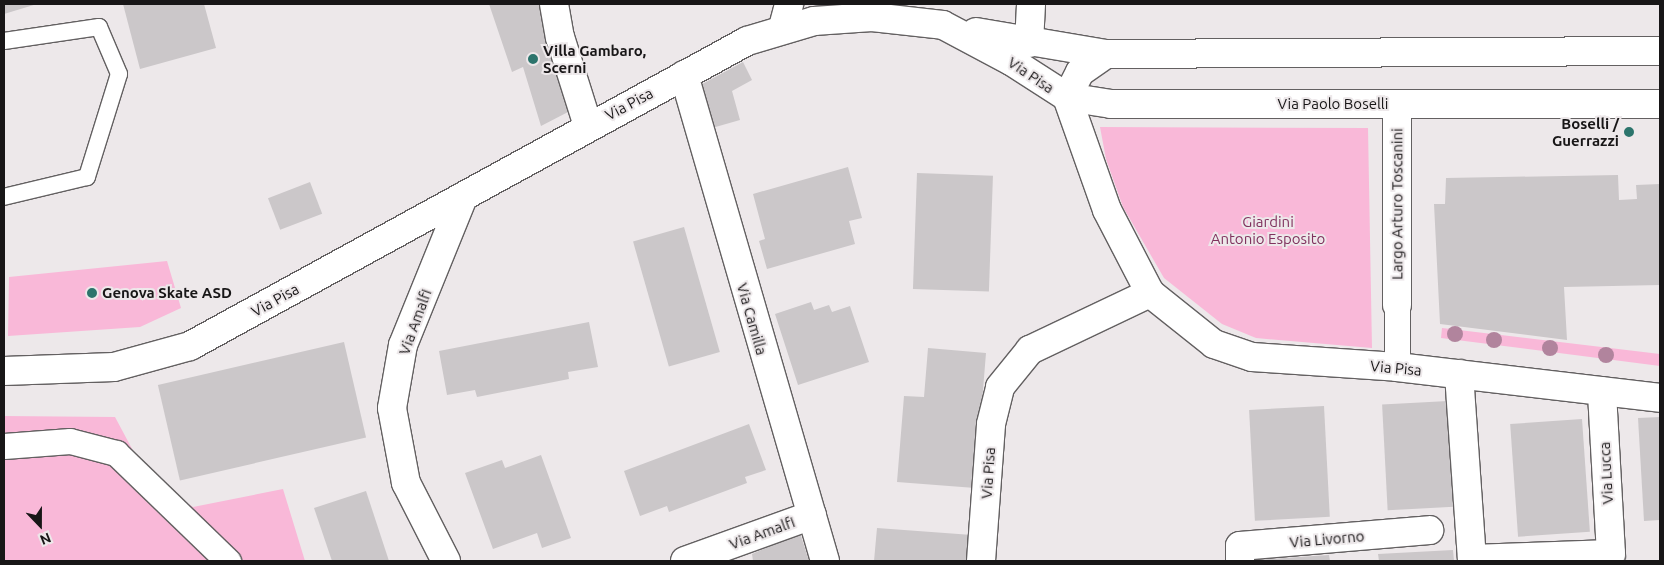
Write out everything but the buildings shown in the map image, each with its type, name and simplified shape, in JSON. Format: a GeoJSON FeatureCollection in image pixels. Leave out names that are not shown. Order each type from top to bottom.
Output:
{"type":"FeatureCollection","features":[{"type":"Feature","properties":{"kind":"street"},"geometry":{"type":"LineString","coordinates":[[554,4],[560,37],[588,126]]}},
{"type":"Feature","properties":{"kind":"street"},"geometry":{"type":"LineString","coordinates":[[1029,43],[1032,4]]}},
{"type":"Feature","properties":{"kind":"street","name":"Via Pisa"},"geometry":{"type":"LineString","coordinates":[[4,371],[114,367],[190,346],[684,75],[786,16],[872,17],[943,25],[1011,60],[1067,97],[1107,210],[1150,293],[1214,344],[1252,356],[1397,367],[1660,398]]}},
{"type":"Feature","properties":{"kind":"street"},"geometry":{"type":"LineString","coordinates":[[943,25],[1029,43],[1106,54],[1660,51]]}},
{"type":"Feature","properties":{"kind":"street"},"geometry":{"type":"LineString","coordinates":[[1067,97],[1080,72],[1106,54]]}},
{"type":"Feature","properties":{"kind":"street","name":"Via Camilla"},"geometry":{"type":"LineString","coordinates":[[684,75],[825,561]]}},
{"type":"Feature","properties":{"kind":"street","name":"Via Paolo Boselli"},"geometry":{"type":"LineString","coordinates":[[1067,97],[1111,104],[1660,104]]}},
{"type":"Feature","properties":{"kind":"street","name":"Largo Arturo Toscanini"},"geometry":{"type":"LineString","coordinates":[[1397,104],[1397,305]]}},
{"type":"Feature","properties":{"kind":"street","name":"Via Amalfi"},"geometry":{"type":"LineString","coordinates":[[446,561],[406,483],[392,408],[403,345],[463,197]]}},
{"type":"Feature","properties":{"kind":"street","name":"Via Pisa"},"geometry":{"type":"LineString","coordinates":[[981,561],[991,424],[1000,387],[1030,350],[1150,293]]}},
{"type":"Feature","properties":{"kind":"street"},"geometry":{"type":"LineString","coordinates":[[1397,305],[1397,367]]}},
{"type":"Feature","properties":{"kind":"street"},"geometry":{"type":"LineString","coordinates":[[1459,374],[1472,560]]}},
{"type":"Feature","properties":{"kind":"street","name":"Via Lucca"},"geometry":{"type":"LineString","coordinates":[[1472,560],[1611,558],[1602,391]]}},
{"type":"Feature","properties":{"kind":"street"},"geometry":{"type":"LineString","coordinates":[[4,446],[70,441],[116,453],[228,561]]}},
{"type":"Feature","properties":{"kind":"street","name":"Via Amalfi"},"geometry":{"type":"LineString","coordinates":[[685,561],[812,516]]}},
{"type":"Feature","properties":{"kind":"street","name":"Via Livorno"},"geometry":{"type":"LineString","coordinates":[[1240,561],[1240,546],[1429,530]]}},
{"type":"Feature","properties":{"kind":"lane"},"geometry":{"type":"LineString","coordinates":[[4,41],[99,27],[119,74],[87,177],[4,197]]}},
{"type":"Feature","properties":{"kind":"green space","name":"Giardini Antonio Esposito"},"geometry":{"type":"Polygon","coordinates":[[[1100,127],[1368,128],[1372,348],[1256,338],[1222,324],[1164,278],[1123,207],[1106,159],[1100,127]]]}},
{"type":"Feature","properties":{"kind":"green space","name":"Genova Skate ASD"},"geometry":{"type":"Polygon","coordinates":[[[167,261],[181,308],[140,327],[8,336],[9,277],[167,261]]]}},
{"type":"Feature","properties":{"kind":"green space"},"geometry":{"type":"Polygon","coordinates":[[[1442,328],[1660,354],[1660,366],[1441,338],[1442,328]]]}},
{"type":"Feature","properties":{"kind":"green space"},"geometry":{"type":"Polygon","coordinates":[[[4,416],[115,417],[138,460],[164,488],[193,507],[283,489],[305,561],[4,561],[4,416]]]}},
{"type":"Feature","properties":{"kind":"place","name":"Villa Gambaro, Scerni"},"geometry":{"type":"Point","coordinates":[533,59]}},
{"type":"Feature","properties":{"kind":"place","name":"Boselli / Guerrazzi"},"geometry":{"type":"Point","coordinates":[1629,132]}},
{"type":"Feature","properties":{"kind":"place","name":"Genova Skate ASD"},"geometry":{"type":"Point","coordinates":[92,293]}}]}
